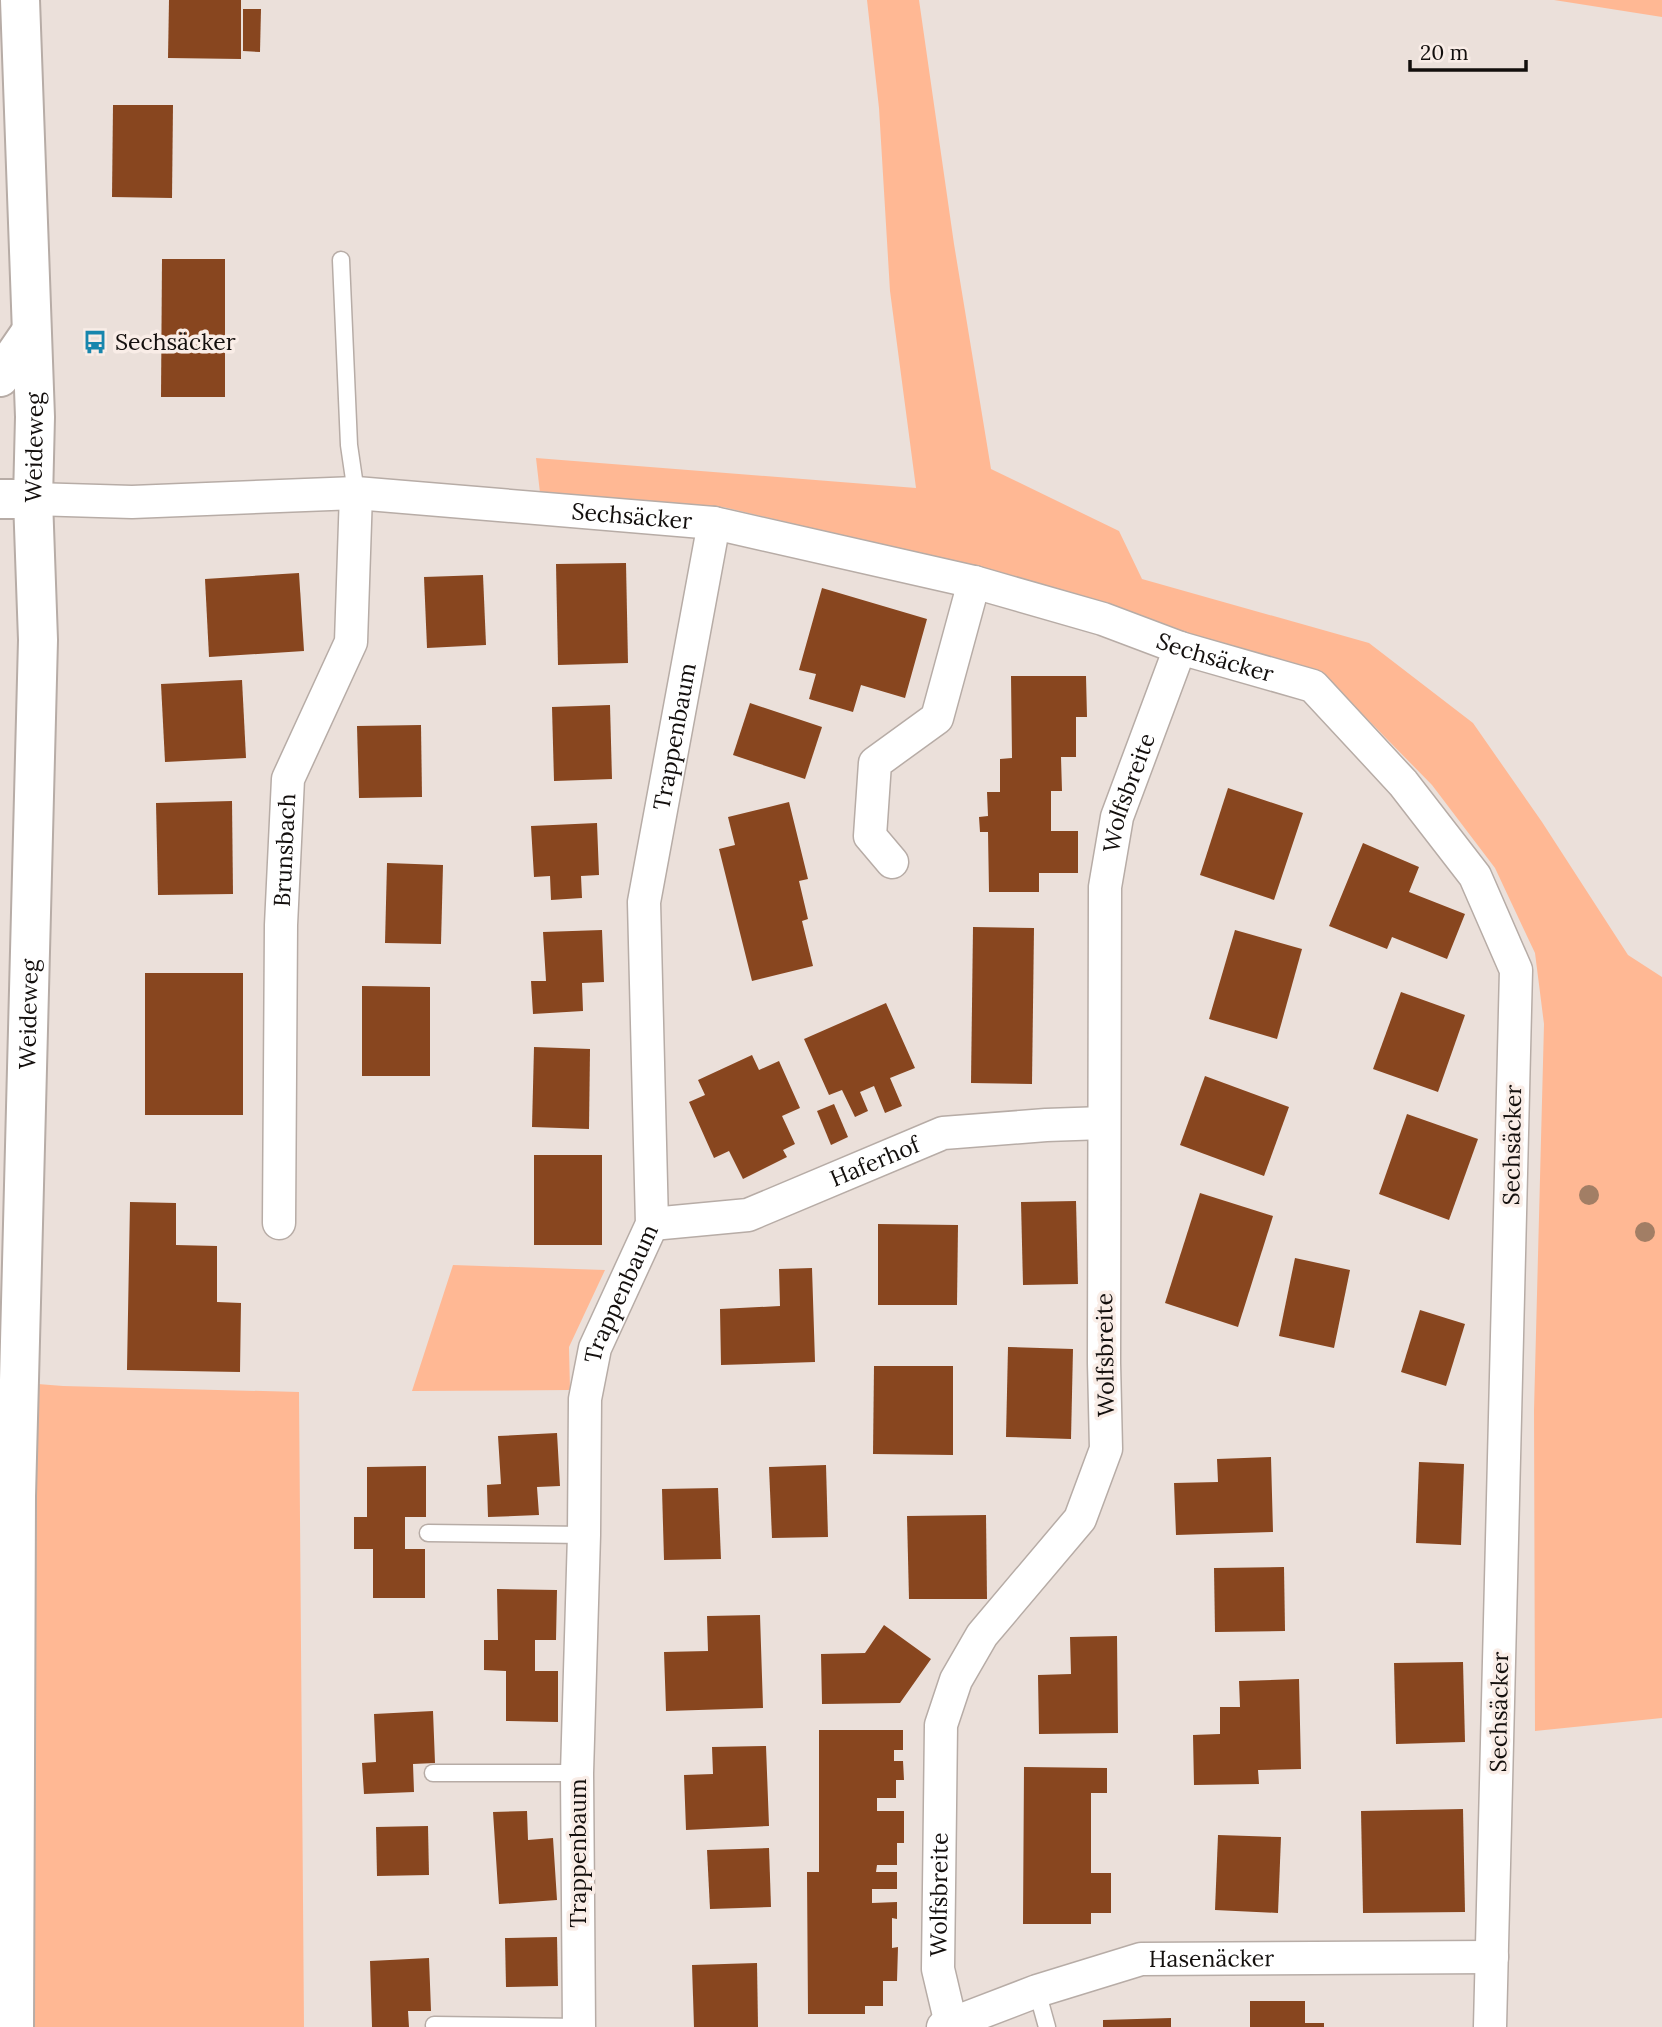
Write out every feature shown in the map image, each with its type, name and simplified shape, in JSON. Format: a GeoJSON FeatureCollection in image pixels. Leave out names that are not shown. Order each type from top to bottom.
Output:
{"type":"FeatureCollection","features":[{"type":"Feature","properties":{"kind":"main road","name":"Weideweg"},"geometry":{"type":"LineString","coordinates":[[14,2027],[16,1497],[38,640],[17,499],[35,417],[20,0]]}},
{"type":"Feature","properties":{"kind":"main road"},"geometry":{"type":"LineString","coordinates":[[0,377],[31,332]]}},
{"type":"Feature","properties":{"kind":"street","name":"Sechsäcker"},"geometry":{"type":"LineString","coordinates":[[17,499],[132,502],[356,493],[714,523],[974,582],[1103,619],[1180,648],[1313,686],[1403,783],[1475,876],[1516,970],[1490,2027]]}},
{"type":"Feature","properties":{"kind":"street","name":"Brunsbach"},"geometry":{"type":"LineString","coordinates":[[279,1223],[281,925],[288,779],[351,642],[356,493]]}},
{"type":"Feature","properties":{"kind":"street","name":"Trappenbaum"},"geometry":{"type":"LineString","coordinates":[[579,2027],[577,1773],[585,1399],[595,1348],[652,1224],[644,902],[714,523]]}},
{"type":"Feature","properties":{"kind":"street"},"geometry":{"type":"LineString","coordinates":[[892,862],[870,836],[875,763],[937,718],[974,582]]}},
{"type":"Feature","properties":{"kind":"street","name":"Wolfsbreite"},"geometry":{"type":"LineString","coordinates":[[947,2025],[938,1969],[941,1725],[956,1680],[982,1635],[1080,1519],[1106,1449],[1105,887],[1117,817],[1180,648]]}},
{"type":"Feature","properties":{"kind":"street","name":"Haferhof"},"geometry":{"type":"LineString","coordinates":[[652,1224],[748,1214],[943,1133],[1104,1123]]}},
{"type":"Feature","properties":{"kind":"street","name":"Hasenäcker"},"geometry":{"type":"LineString","coordinates":[[947,2025],[1037,1991],[1141,1959],[1492,1957]]}},
{"type":"Feature","properties":{"kind":"lane"},"geometry":{"type":"LineString","coordinates":[[341,260],[349,445],[356,493]]}},
{"type":"Feature","properties":{"kind":"lane"},"geometry":{"type":"LineString","coordinates":[[428,1532],[584,1535]]}},
{"type":"Feature","properties":{"kind":"lane"},"geometry":{"type":"LineString","coordinates":[[433,1773],[577,1773]]}},
{"type":"Feature","properties":{"kind":"lane"},"geometry":{"type":"LineString","coordinates":[[1037,1991],[1047,2027]]}},
{"type":"Feature","properties":{"kind":"lane"},"geometry":{"type":"LineString","coordinates":[[434,2025],[579,2027]]}},
{"type":"Feature","properties":{"kind":"shaded area"},"geometry":{"type":"Polygon","coordinates":[[[867,0],[919,0],[954,244],[991,469],[1119,531],[1142,579],[1369,643],[1473,723],[1542,822],[1628,955],[1662,977],[1662,1718],[1535,1731],[1534,1410],[1544,1024],[1535,953],[1495,868],[1432,785],[1331,682],[994,571],[723,507],[540,493],[536,458],[916,488],[890,291],[879,108],[867,0]]]}},
{"type":"Feature","properties":{"kind":"shaded area"},"geometry":{"type":"Polygon","coordinates":[[[1554,0],[1662,0],[1662,17],[1554,0]]]}},
{"type":"Feature","properties":{"kind":"shaded area"},"geometry":{"type":"Polygon","coordinates":[[[453,1265],[605,1270],[569,1347],[570,1390],[412,1391],[453,1265]]]}},
{"type":"Feature","properties":{"kind":"shaded area"},"geometry":{"type":"Polygon","coordinates":[[[0,1381],[63,1386],[299,1392],[304,2027],[0,2027],[0,1381]]]}},
{"type":"Feature","properties":{"kind":"building"},"geometry":{"type":"Polygon","coordinates":[[[169,0],[241,0],[241,59],[168,58],[169,0]]]}},
{"type":"Feature","properties":{"kind":"building"},"geometry":{"type":"Polygon","coordinates":[[[243,9],[261,9],[260,52],[243,51],[243,9]]]}},
{"type":"Feature","properties":{"kind":"building"},"geometry":{"type":"Polygon","coordinates":[[[113,105],[173,105],[172,198],[112,197],[113,105]]]}},
{"type":"Feature","properties":{"kind":"building"},"geometry":{"type":"Polygon","coordinates":[[[162,259],[225,259],[225,397],[161,397],[162,259]]]}},
{"type":"Feature","properties":{"kind":"building"},"geometry":{"type":"Polygon","coordinates":[[[626,563],[628,663],[558,665],[556,564],[626,563]]]}},
{"type":"Feature","properties":{"kind":"building"},"geometry":{"type":"Polygon","coordinates":[[[299,573],[304,651],[209,657],[205,579],[299,573]]]}},
{"type":"Feature","properties":{"kind":"building"},"geometry":{"type":"Polygon","coordinates":[[[483,575],[486,645],[427,648],[424,577],[483,575]]]}},
{"type":"Feature","properties":{"kind":"building"},"geometry":{"type":"Polygon","coordinates":[[[822,588],[927,619],[905,698],[861,685],[853,712],[809,699],[816,674],[799,670],[822,588]]]}},
{"type":"Feature","properties":{"kind":"building"},"geometry":{"type":"Polygon","coordinates":[[[1011,676],[1086,676],[1087,717],[1076,717],[1076,757],[1061,757],[1062,791],[1051,791],[1051,831],[1078,831],[1078,873],[1039,873],[1039,892],[989,892],[988,832],[980,832],[979,817],[988,816],[987,792],[1000,792],[1000,759],[1012,758],[1011,676]]]}},
{"type":"Feature","properties":{"kind":"building"},"geometry":{"type":"Polygon","coordinates":[[[242,680],[246,758],[165,762],[161,684],[242,680]]]}},
{"type":"Feature","properties":{"kind":"building"},"geometry":{"type":"Polygon","coordinates":[[[750,703],[822,727],[805,779],[733,755],[750,703]]]}},
{"type":"Feature","properties":{"kind":"building"},"geometry":{"type":"Polygon","coordinates":[[[610,705],[612,779],[554,781],[552,707],[610,705]]]}},
{"type":"Feature","properties":{"kind":"building"},"geometry":{"type":"Polygon","coordinates":[[[421,725],[422,797],[359,798],[357,726],[421,725]]]}},
{"type":"Feature","properties":{"kind":"building"},"geometry":{"type":"Polygon","coordinates":[[[1228,788],[1303,813],[1274,900],[1200,875],[1228,788]]]}},
{"type":"Feature","properties":{"kind":"building"},"geometry":{"type":"Polygon","coordinates":[[[232,801],[233,894],[158,895],[156,803],[232,801]]]}},
{"type":"Feature","properties":{"kind":"building"},"geometry":{"type":"Polygon","coordinates":[[[789,802],[808,879],[799,881],[808,919],[802,921],[813,966],[752,981],[719,849],[735,845],[728,817],[789,802]]]}},
{"type":"Feature","properties":{"kind":"building"},"geometry":{"type":"Polygon","coordinates":[[[597,823],[599,875],[581,876],[582,898],[551,900],[550,876],[534,877],[531,826],[597,823]]]}},
{"type":"Feature","properties":{"kind":"building"},"geometry":{"type":"Polygon","coordinates":[[[1363,843],[1419,867],[1409,892],[1465,914],[1447,959],[1392,937],[1387,949],[1329,926],[1363,843]]]}},
{"type":"Feature","properties":{"kind":"building"},"geometry":{"type":"Polygon","coordinates":[[[387,863],[443,865],[441,944],[385,943],[387,863]]]}},
{"type":"Feature","properties":{"kind":"building"},"geometry":{"type":"Polygon","coordinates":[[[973,927],[1034,928],[1032,1084],[971,1083],[973,927]]]}},
{"type":"Feature","properties":{"kind":"building"},"geometry":{"type":"Polygon","coordinates":[[[602,930],[604,982],[582,983],[583,1011],[533,1014],[531,981],[546,981],[543,932],[602,930]]]}},
{"type":"Feature","properties":{"kind":"building"},"geometry":{"type":"Polygon","coordinates":[[[1235,930],[1302,949],[1277,1039],[1209,1019],[1235,930]]]}},
{"type":"Feature","properties":{"kind":"building"},"geometry":{"type":"Polygon","coordinates":[[[145,973],[243,973],[243,1115],[145,1115],[145,973]]]}},
{"type":"Feature","properties":{"kind":"building"},"geometry":{"type":"Polygon","coordinates":[[[362,986],[430,987],[430,1076],[362,1076],[362,986]]]}},
{"type":"Feature","properties":{"kind":"building"},"geometry":{"type":"Polygon","coordinates":[[[1401,992],[1465,1015],[1438,1092],[1373,1069],[1401,992]]]}},
{"type":"Feature","properties":{"kind":"building"},"geometry":{"type":"Polygon","coordinates":[[[886,1003],[915,1068],[890,1078],[902,1106],[885,1113],[874,1086],[860,1092],[868,1111],[855,1117],[842,1090],[829,1095],[804,1039],[886,1003]]]}},
{"type":"Feature","properties":{"kind":"building"},"geometry":{"type":"Polygon","coordinates":[[[534,1047],[590,1049],[589,1129],[532,1127],[534,1047]]]}},
{"type":"Feature","properties":{"kind":"building"},"geometry":{"type":"Polygon","coordinates":[[[752,1055],[759,1070],[779,1061],[800,1108],[782,1116],[795,1144],[783,1150],[787,1157],[743,1179],[729,1151],[714,1158],[689,1102],[705,1095],[698,1080],[752,1055]]]}},
{"type":"Feature","properties":{"kind":"building"},"geometry":{"type":"Polygon","coordinates":[[[1205,1076],[1289,1107],[1264,1176],[1180,1145],[1205,1076]]]}},
{"type":"Feature","properties":{"kind":"building"},"geometry":{"type":"Polygon","coordinates":[[[834,1104],[848,1137],[831,1145],[817,1111],[834,1104]]]}},
{"type":"Feature","properties":{"kind":"building"},"geometry":{"type":"Polygon","coordinates":[[[1407,1114],[1478,1139],[1449,1220],[1379,1194],[1407,1114]]]}},
{"type":"Feature","properties":{"kind":"building"},"geometry":{"type":"Polygon","coordinates":[[[534,1155],[602,1155],[602,1245],[534,1245],[534,1155]]]}},
{"type":"Feature","properties":{"kind":"building"},"geometry":{"type":"Polygon","coordinates":[[[1200,1193],[1273,1216],[1238,1327],[1165,1303],[1200,1193]]]}},
{"type":"Feature","properties":{"kind":"building"},"geometry":{"type":"Polygon","coordinates":[[[1076,1201],[1078,1284],[1023,1285],[1021,1202],[1076,1201]]]}},
{"type":"Feature","properties":{"kind":"building"},"geometry":{"type":"Polygon","coordinates":[[[130,1202],[176,1203],[176,1245],[217,1246],[217,1302],[241,1303],[240,1372],[127,1370],[130,1202]]]}},
{"type":"Feature","properties":{"kind":"building"},"geometry":{"type":"Polygon","coordinates":[[[878,1224],[958,1225],[957,1305],[878,1305],[878,1224]]]}},
{"type":"Feature","properties":{"kind":"building"},"geometry":{"type":"Polygon","coordinates":[[[1295,1258],[1350,1270],[1334,1348],[1279,1336],[1295,1258]]]}},
{"type":"Feature","properties":{"kind":"building"},"geometry":{"type":"Polygon","coordinates":[[[812,1268],[815,1362],[721,1365],[720,1309],[780,1306],[779,1269],[812,1268]]]}},
{"type":"Feature","properties":{"kind":"building"},"geometry":{"type":"Polygon","coordinates":[[[1420,1310],[1465,1324],[1446,1386],[1401,1372],[1420,1310]]]}},
{"type":"Feature","properties":{"kind":"building"},"geometry":{"type":"Polygon","coordinates":[[[1008,1347],[1073,1349],[1071,1439],[1006,1437],[1008,1347]]]}},
{"type":"Feature","properties":{"kind":"building"},"geometry":{"type":"Polygon","coordinates":[[[874,1366],[953,1366],[953,1455],[873,1454],[874,1366]]]}},
{"type":"Feature","properties":{"kind":"building"},"geometry":{"type":"Polygon","coordinates":[[[557,1433],[560,1486],[537,1487],[539,1515],[488,1517],[487,1485],[501,1484],[498,1436],[557,1433]]]}},
{"type":"Feature","properties":{"kind":"building"},"geometry":{"type":"Polygon","coordinates":[[[1271,1457],[1273,1532],[1176,1535],[1174,1483],[1218,1482],[1217,1459],[1271,1457]]]}},
{"type":"Feature","properties":{"kind":"building"},"geometry":{"type":"Polygon","coordinates":[[[1419,1462],[1464,1464],[1461,1545],[1416,1543],[1419,1462]]]}},
{"type":"Feature","properties":{"kind":"building"},"geometry":{"type":"Polygon","coordinates":[[[826,1465],[828,1537],[772,1538],[769,1467],[826,1465]]]}},
{"type":"Feature","properties":{"kind":"building"},"geometry":{"type":"Polygon","coordinates":[[[426,1466],[426,1517],[405,1517],[405,1549],[425,1549],[425,1598],[373,1598],[373,1549],[354,1549],[354,1517],[367,1517],[367,1467],[426,1466]]]}},
{"type":"Feature","properties":{"kind":"building"},"geometry":{"type":"Polygon","coordinates":[[[718,1488],[721,1559],[664,1560],[662,1489],[718,1488]]]}},
{"type":"Feature","properties":{"kind":"building"},"geometry":{"type":"Polygon","coordinates":[[[986,1515],[987,1599],[909,1599],[907,1516],[986,1515]]]}},
{"type":"Feature","properties":{"kind":"building"},"geometry":{"type":"Polygon","coordinates":[[[1284,1567],[1285,1631],[1215,1632],[1214,1568],[1284,1567]]]}},
{"type":"Feature","properties":{"kind":"building"},"geometry":{"type":"Polygon","coordinates":[[[497,1589],[557,1590],[556,1640],[535,1640],[535,1671],[558,1671],[558,1722],[506,1721],[506,1671],[484,1670],[484,1640],[498,1640],[497,1589]]]}},
{"type":"Feature","properties":{"kind":"building"},"geometry":{"type":"Polygon","coordinates":[[[760,1615],[763,1708],[666,1711],[664,1652],[708,1651],[707,1616],[760,1615]]]}},
{"type":"Feature","properties":{"kind":"building"},"geometry":{"type":"Polygon","coordinates":[[[884,1625],[931,1659],[900,1703],[822,1704],[821,1654],[865,1653],[884,1625]]]}},
{"type":"Feature","properties":{"kind":"building"},"geometry":{"type":"Polygon","coordinates":[[[1117,1636],[1118,1733],[1039,1734],[1038,1675],[1071,1674],[1070,1637],[1117,1636]]]}},
{"type":"Feature","properties":{"kind":"building"},"geometry":{"type":"Polygon","coordinates":[[[1463,1662],[1465,1742],[1396,1744],[1394,1663],[1463,1662]]]}},
{"type":"Feature","properties":{"kind":"building"},"geometry":{"type":"Polygon","coordinates":[[[1299,1679],[1301,1769],[1258,1770],[1259,1784],[1194,1785],[1193,1735],[1220,1734],[1220,1707],[1240,1707],[1239,1681],[1299,1679]]]}},
{"type":"Feature","properties":{"kind":"building"},"geometry":{"type":"Polygon","coordinates":[[[433,1711],[435,1763],[413,1764],[414,1792],[364,1794],[362,1763],[376,1762],[374,1714],[433,1711]]]}},
{"type":"Feature","properties":{"kind":"building"},"geometry":{"type":"Polygon","coordinates":[[[819,1730],[903,1730],[903,1750],[894,1750],[894,1761],[903,1761],[904,1780],[896,1780],[896,1798],[877,1798],[877,1811],[904,1811],[904,1843],[897,1843],[897,1865],[877,1865],[876,1872],[897,1872],[897,1889],[872,1889],[872,1903],[897,1902],[897,1919],[892,1918],[892,1948],[898,1947],[897,1981],[883,1981],[883,2006],[865,2006],[865,2014],[808,2014],[807,1872],[819,1872],[819,1730]]]}},
{"type":"Feature","properties":{"kind":"building"},"geometry":{"type":"Polygon","coordinates":[[[766,1746],[769,1826],[686,1830],[684,1775],[713,1774],[712,1747],[766,1746]]]}},
{"type":"Feature","properties":{"kind":"building"},"geometry":{"type":"Polygon","coordinates":[[[1024,1767],[1107,1768],[1107,1793],[1091,1793],[1091,1873],[1111,1873],[1111,1913],[1091,1913],[1091,1924],[1023,1924],[1024,1767]]]}},
{"type":"Feature","properties":{"kind":"building"},"geometry":{"type":"Polygon","coordinates":[[[1463,1809],[1465,1912],[1363,1913],[1361,1811],[1463,1809]]]}},
{"type":"Feature","properties":{"kind":"building"},"geometry":{"type":"Polygon","coordinates":[[[527,1811],[528,1840],[553,1838],[557,1900],[499,1904],[493,1812],[527,1811]]]}},
{"type":"Feature","properties":{"kind":"building"},"geometry":{"type":"Polygon","coordinates":[[[428,1826],[429,1875],[377,1876],[376,1827],[428,1826]]]}},
{"type":"Feature","properties":{"kind":"building"},"geometry":{"type":"Polygon","coordinates":[[[1218,1835],[1281,1837],[1278,1913],[1215,1910],[1218,1835]]]}},
{"type":"Feature","properties":{"kind":"building"},"geometry":{"type":"Polygon","coordinates":[[[769,1848],[771,1907],[710,1909],[707,1850],[769,1848]]]}},
{"type":"Feature","properties":{"kind":"building"},"geometry":{"type":"Polygon","coordinates":[[[557,1937],[558,1986],[506,1987],[505,1938],[557,1937]]]}},
{"type":"Feature","properties":{"kind":"building"},"geometry":{"type":"Polygon","coordinates":[[[429,1958],[431,2011],[408,2011],[409,2027],[372,2027],[370,1961],[429,1958]]]}},
{"type":"Feature","properties":{"kind":"building"},"geometry":{"type":"Polygon","coordinates":[[[757,1963],[758,2027],[694,2027],[692,1965],[757,1963]]]}},
{"type":"Feature","properties":{"kind":"building"},"geometry":{"type":"Polygon","coordinates":[[[1250,2001],[1305,2001],[1305,2023],[1324,2023],[1324,2027],[1250,2027],[1250,2001]]]}},
{"type":"Feature","properties":{"kind":"building"},"geometry":{"type":"Polygon","coordinates":[[[1171,2018],[1171,2027],[1103,2027],[1103,2020],[1171,2018]]]}},
{"type":"Feature","properties":{"kind":"place","name":"Sechsäcker"},"geometry":{"type":"Point","coordinates":[95,342]}}]}
